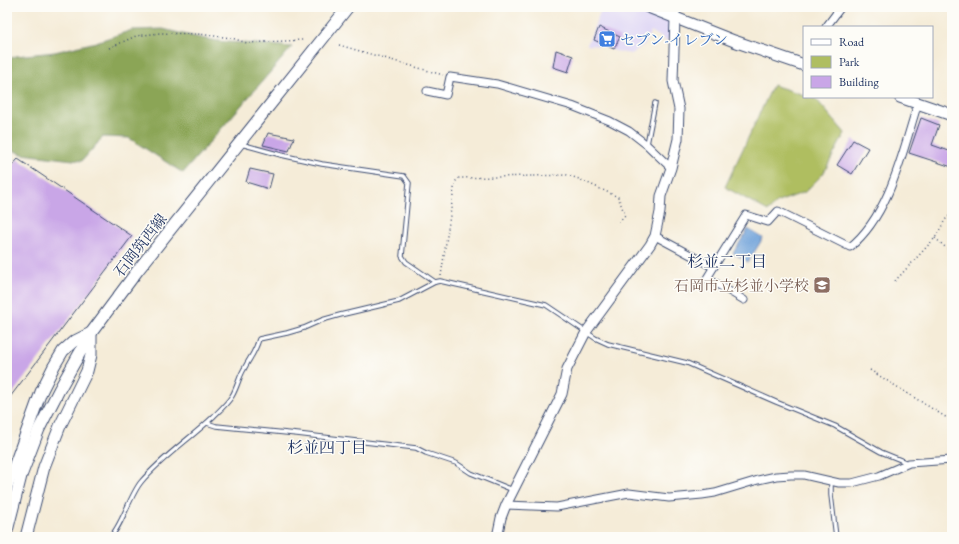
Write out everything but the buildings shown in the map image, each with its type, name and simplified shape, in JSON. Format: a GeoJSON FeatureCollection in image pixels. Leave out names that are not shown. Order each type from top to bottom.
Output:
{"type":"FeatureCollection","features":[{"type":"Feature","properties":{"kind":"main road","name":"石岡筑西線"},"geometry":{"type":"LineString","coordinates":[[7,531],[21,476],[39,429],[62,384],[91,333],[138,270],[348,7]]}},
{"type":"Feature","properties":{"kind":"main road"},"geometry":{"type":"LineString","coordinates":[[648,7],[803,64]]}},
{"type":"Feature","properties":{"kind":"main road"},"geometry":{"type":"LineString","coordinates":[[903,98],[952,115]]}},
{"type":"Feature","properties":{"kind":"main road"},"geometry":{"type":"LineString","coordinates":[[7,486],[41,392],[54,366],[63,351],[73,342],[91,333],[91,355],[87,371],[60,426],[44,467],[26,537]]}},
{"type":"Feature","properties":{"kind":"street"},"geometry":{"type":"LineString","coordinates":[[497,537],[501,518],[506,505],[562,394],[567,369],[586,332],[655,236],[660,212],[661,196],[671,168],[678,139],[679,109],[673,81],[675,18],[677,7]]}},
{"type":"Feature","properties":{"kind":"street"},"geometry":{"type":"LineString","coordinates":[[827,26],[841,7]]}},
{"type":"Feature","properties":{"kind":"street"},"geometry":{"type":"LineString","coordinates":[[426,91],[446,95],[450,78],[497,84],[572,106],[617,124],[629,131],[647,145],[671,168]]}},
{"type":"Feature","properties":{"kind":"street"},"geometry":{"type":"LineString","coordinates":[[744,300],[707,278],[746,215],[768,222],[778,211],[850,247],[860,239],[879,212],[892,185],[918,103]]}},
{"type":"Feature","properties":{"kind":"street"},"geometry":{"type":"LineString","coordinates":[[655,236],[713,267]]}},
{"type":"Feature","properties":{"kind":"street"},"geometry":{"type":"LineString","coordinates":[[506,505],[557,507],[629,493],[669,498],[715,492],[758,480],[791,475],[804,475],[831,482],[852,483],[866,480],[909,463],[952,460]]}},
{"type":"Feature","properties":{"kind":"lane"},"geometry":{"type":"LineString","coordinates":[[647,145],[655,103]]}},
{"type":"Feature","properties":{"kind":"lane"},"geometry":{"type":"LineString","coordinates":[[239,143],[322,164],[404,176],[409,183],[402,256],[406,262],[435,282]]}},
{"type":"Feature","properties":{"kind":"lane"},"geometry":{"type":"LineString","coordinates":[[110,537],[116,531],[132,495],[140,482],[207,423],[233,395],[244,367],[256,350],[259,339],[288,333],[340,315],[399,301],[435,282],[440,281],[546,305],[586,332],[608,344],[687,362],[776,402],[835,426],[880,452],[909,463]]}},
{"type":"Feature","properties":{"kind":"lane"},"geometry":{"type":"LineString","coordinates":[[207,423],[216,426],[416,448],[456,463],[471,473],[514,490]]}},
{"type":"Feature","properties":{"kind":"lane"},"geometry":{"type":"LineString","coordinates":[[831,482],[830,495],[836,537]]}},
{"type":"Feature","properties":{"kind":"path"},"geometry":{"type":"LineString","coordinates":[[108,48],[136,36],[160,33],[198,34],[232,38],[247,43],[303,40]]}},
{"type":"Feature","properties":{"kind":"path"},"geometry":{"type":"LineString","coordinates":[[339,46],[450,78]]}},
{"type":"Feature","properties":{"kind":"path"},"geometry":{"type":"LineString","coordinates":[[440,281],[455,182],[459,178],[567,175],[579,178],[618,197],[625,215],[619,222]]}},
{"type":"Feature","properties":{"kind":"path"},"geometry":{"type":"LineString","coordinates":[[895,281],[935,238],[945,220],[952,214]]}},
{"type":"Feature","properties":{"kind":"path"},"geometry":{"type":"LineString","coordinates":[[935,238],[952,253]]}},
{"type":"Feature","properties":{"kind":"path"},"geometry":{"type":"LineString","coordinates":[[870,370],[952,421]]}},
{"type":"Feature","properties":{"kind":"shaded area"},"geometry":{"type":"Polygon","coordinates":[[[602,7],[642,7],[672,20],[668,42],[651,31],[645,44],[631,54],[615,51],[603,46],[587,45],[602,7]]]}},
{"type":"Feature","properties":{"kind":"green space"},"geometry":{"type":"Polygon","coordinates":[[[163,29],[219,41],[292,47],[183,173],[129,138],[103,137],[82,161],[22,154],[7,148],[7,60],[16,56],[55,52],[96,42],[132,30],[163,29]]]}},
{"type":"Feature","properties":{"kind":"green space"},"geometry":{"type":"Polygon","coordinates":[[[773,85],[803,95],[803,98],[816,99],[845,133],[823,174],[805,192],[778,202],[768,211],[725,187],[773,85]]]}},
{"type":"Feature","properties":{"kind":"water"},"geometry":{"type":"Polygon","coordinates":[[[748,229],[763,238],[748,262],[733,253],[748,229]]]}},
{"type":"Feature","properties":{"kind":"place","name":"セブン-イレブン"},"geometry":{"type":"Point","coordinates":[607,39]}},
{"type":"Feature","properties":{"kind":"place","name":"石岡市立杉並小学校"},"geometry":{"type":"Point","coordinates":[822,285]}},
{"type":"Feature","properties":{"kind":"district","name":"杉並二丁目"},"geometry":{"type":"Point","coordinates":[727,261]}},
{"type":"Feature","properties":{"kind":"district","name":"杉並四丁目"},"geometry":{"type":"Point","coordinates":[327,447]}}]}
